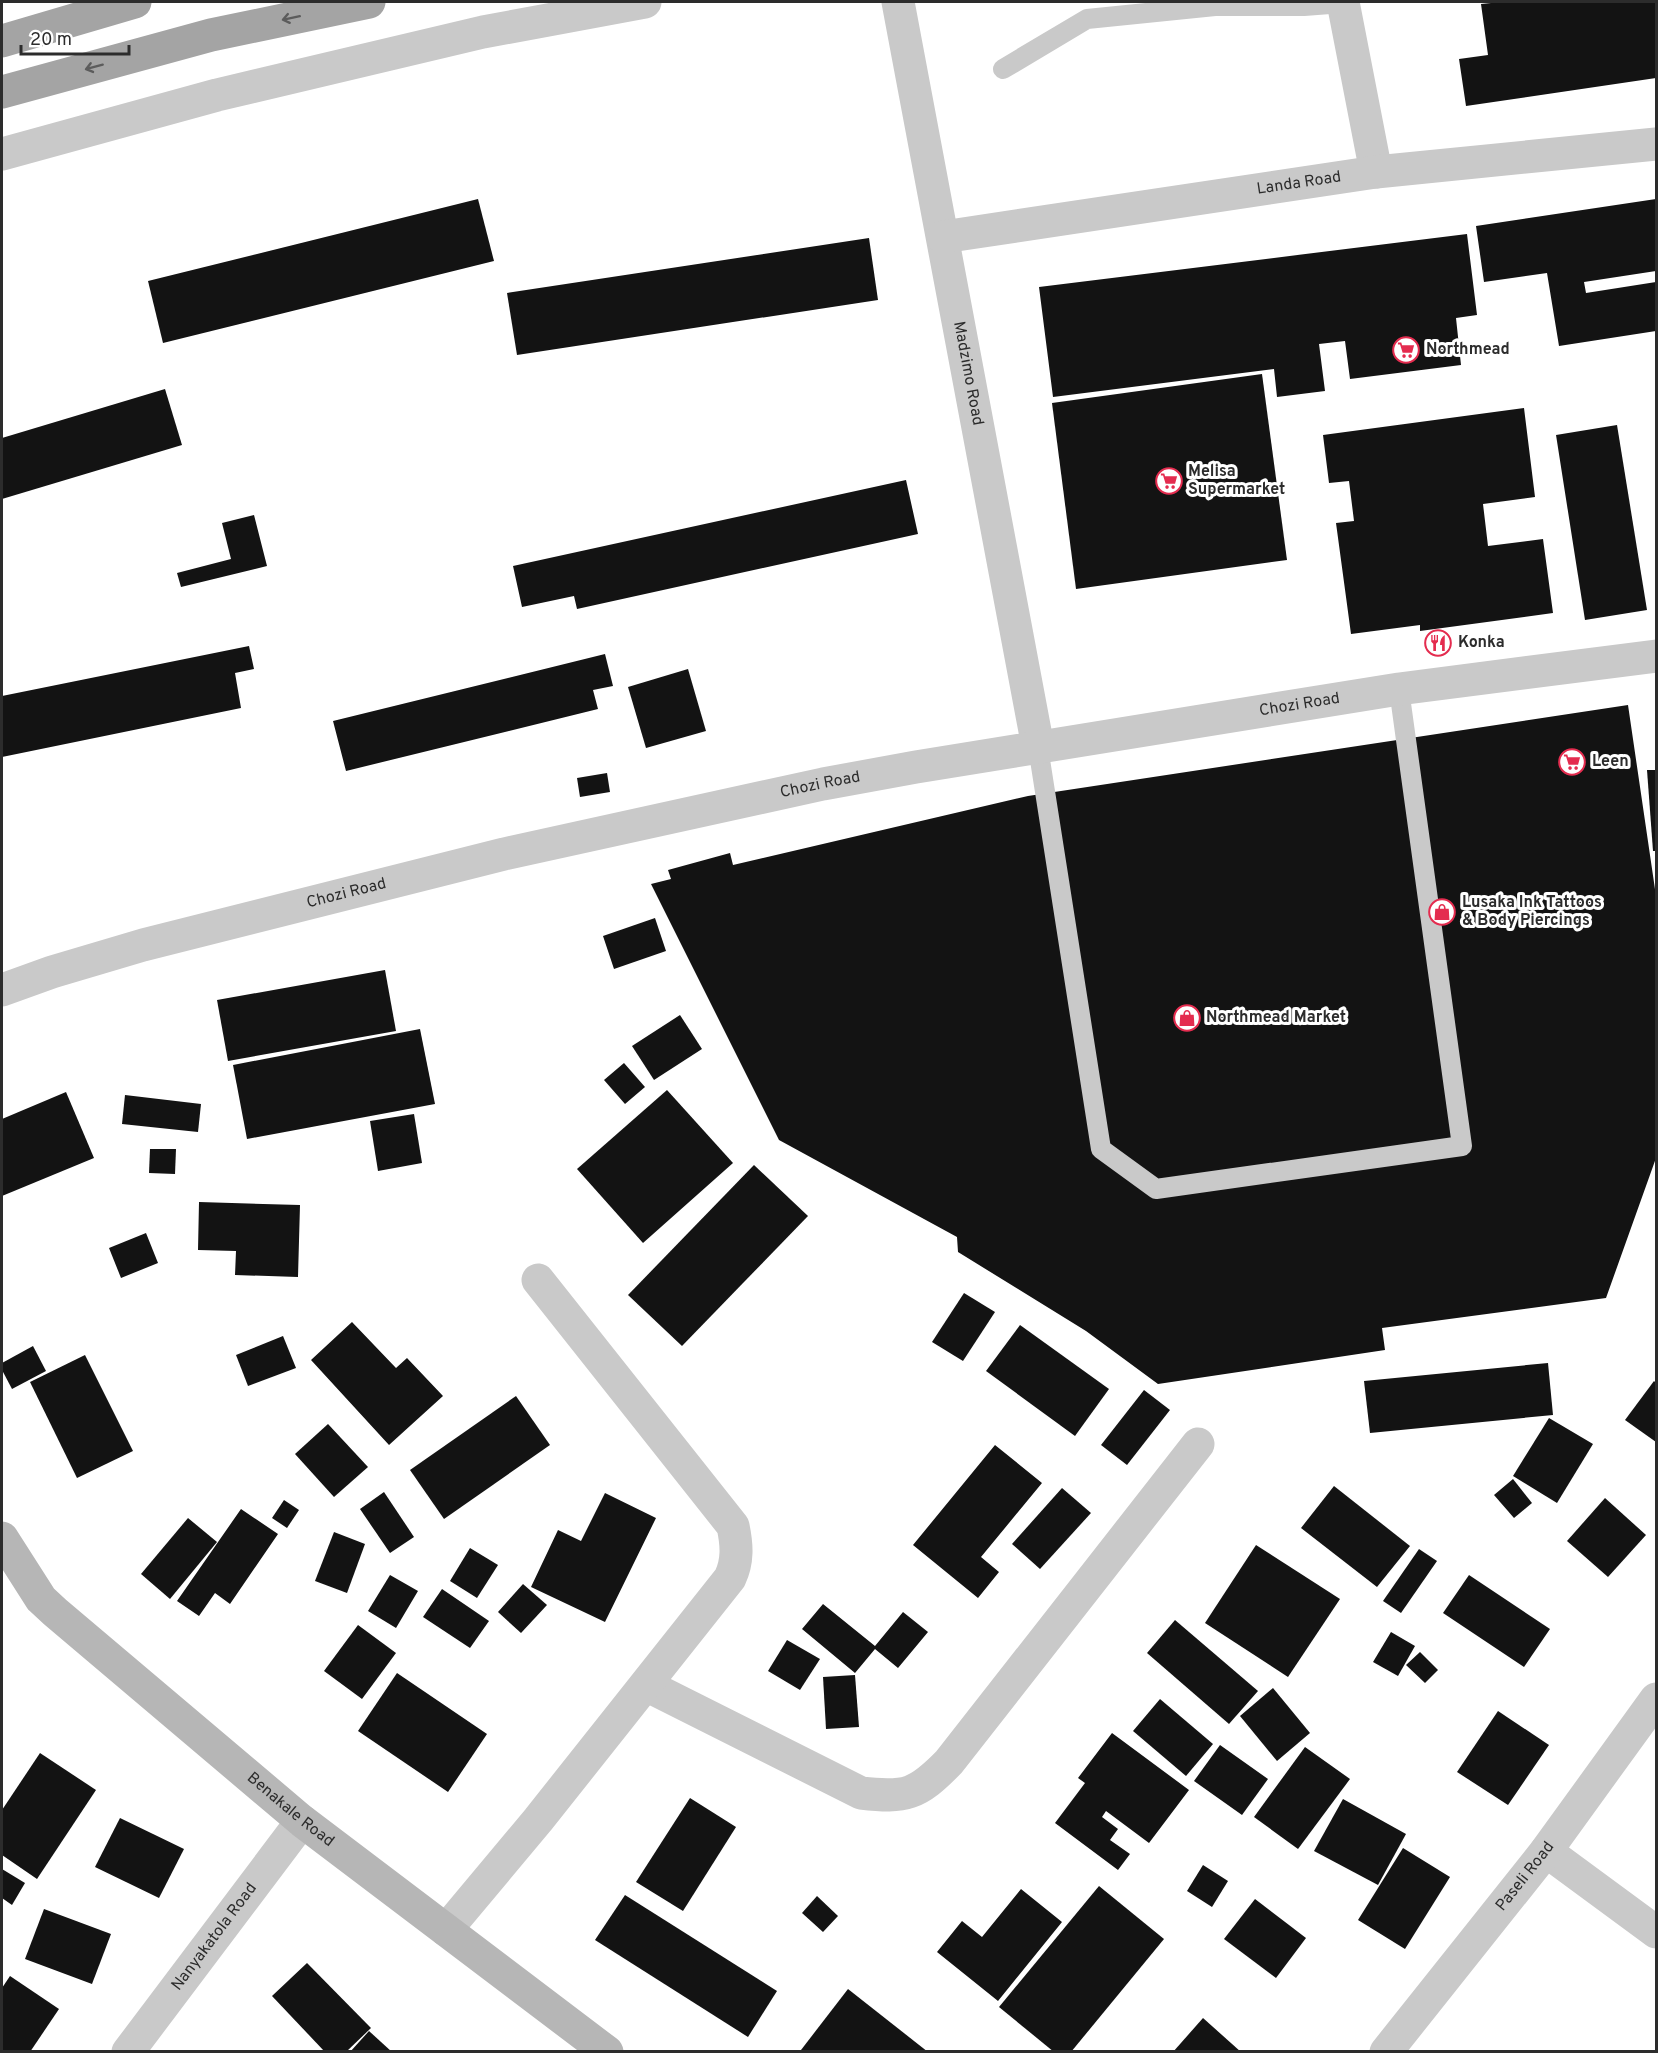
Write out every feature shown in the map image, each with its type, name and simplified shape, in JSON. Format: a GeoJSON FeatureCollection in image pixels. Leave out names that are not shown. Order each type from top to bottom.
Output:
{"type":"FeatureCollection","features":[{"type":"Feature","properties":{"kind":"main road"},"geometry":{"type":"LineString","coordinates":[[2,41],[135,2]]}},
{"type":"Feature","properties":{"kind":"main road"},"geometry":{"type":"LineString","coordinates":[[2,92],[211,35],[369,2]]}},
{"type":"Feature","properties":{"kind":"street"},"geometry":{"type":"LineString","coordinates":[[2,154],[217,95],[483,32],[645,2]]}},
{"type":"Feature","properties":{"kind":"street","name":"Madzimo Road"},"geometry":{"type":"LineString","coordinates":[[898,2],[1038,747]]}},
{"type":"Feature","properties":{"kind":"street"},"geometry":{"type":"LineString","coordinates":[[1343,2],[1376,172]]}},
{"type":"Feature","properties":{"kind":"street","name":"Landa Road"},"geometry":{"type":"LineString","coordinates":[[943,237],[1376,172],[1656,144]]}},
{"type":"Feature","properties":{"kind":"street","name":"Chozi Road"},"geometry":{"type":"LineString","coordinates":[[2,990],[52,972],[143,945],[504,854],[823,784],[1399,689],[1656,656]]}},
{"type":"Feature","properties":{"kind":"street"},"geometry":{"type":"LineString","coordinates":[[446,1930],[646,1685],[730,1578],[735,1568],[734,1526],[538,1280]]}},
{"type":"Feature","properties":{"kind":"street"},"geometry":{"type":"LineString","coordinates":[[646,1685],[861,1793],[890,1796],[910,1793],[928,1783],[948,1762],[1198,1444]]}},
{"type":"Feature","properties":{"kind":"street","name":"Benakale Road"},"geometry":{"type":"LineString","coordinates":[[2,1538],[41,1599],[55,1612],[302,1821],[607,2052]]}},
{"type":"Feature","properties":{"kind":"street","name":"Paseli Road"},"geometry":{"type":"LineString","coordinates":[[1386,2052],[1546,1851],[1656,1699]]}},
{"type":"Feature","properties":{"kind":"street","name":"Nanyakatola Road"},"geometry":{"type":"LineString","coordinates":[[128,2052],[302,1821]]}},
{"type":"Feature","properties":{"kind":"street"},"geometry":{"type":"LineString","coordinates":[[1546,1851],[1656,1932]]}},
{"type":"Feature","properties":{"kind":"lane"},"geometry":{"type":"LineString","coordinates":[[1004,69],[1087,19],[1215,6],[1304,6],[1343,2]]}},
{"type":"Feature","properties":{"kind":"lane"},"geometry":{"type":"LineString","coordinates":[[1038,747],[1101,1149],[1156,1189],[1462,1146],[1399,689]]}},
{"type":"Feature","properties":{"kind":"building"},"geometry":{"type":"Polygon","coordinates":[[[1656,2],[1656,78],[1466,106],[1459,59],[1488,55],[1481,4],[1656,2]]]}},
{"type":"Feature","properties":{"kind":"building"},"geometry":{"type":"Polygon","coordinates":[[[478,199],[494,261],[163,343],[148,281],[478,199]]]}},
{"type":"Feature","properties":{"kind":"building"},"geometry":{"type":"Polygon","coordinates":[[[1656,199],[1656,271],[1584,282],[1586,293],[1656,282],[1656,331],[1559,346],[1547,273],[1484,282],[1476,226],[1656,199]]]}},
{"type":"Feature","properties":{"kind":"building"},"geometry":{"type":"Polygon","coordinates":[[[1467,234],[1477,315],[1456,318],[1461,365],[1350,379],[1345,341],[1319,344],[1325,391],[1277,397],[1274,369],[1053,397],[1039,287],[1467,234]]]}},
{"type":"Feature","properties":{"kind":"building"},"geometry":{"type":"Polygon","coordinates":[[[869,238],[878,300],[517,355],[507,293],[869,238]]]}},
{"type":"Feature","properties":{"kind":"building","name":"Melisa Supermarket"},"geometry":{"type":"Polygon","coordinates":[[[1262,374],[1287,560],[1076,589],[1052,403],[1262,374]]]}},
{"type":"Feature","properties":{"kind":"building"},"geometry":{"type":"Polygon","coordinates":[[[165,389],[182,445],[2,499],[2,438],[165,389]]]}},
{"type":"Feature","properties":{"kind":"building"},"geometry":{"type":"Polygon","coordinates":[[[1524,408],[1535,497],[1483,504],[1488,546],[1543,539],[1553,613],[1420,631],[1420,625],[1351,634],[1336,523],[1354,521],[1349,481],[1329,483],[1323,435],[1524,408]]]}},
{"type":"Feature","properties":{"kind":"building"},"geometry":{"type":"Polygon","coordinates":[[[1617,425],[1647,610],[1585,620],[1556,435],[1617,425]]]}},
{"type":"Feature","properties":{"kind":"building"},"geometry":{"type":"Polygon","coordinates":[[[906,480],[918,534],[577,609],[574,596],[522,607],[513,566],[906,480]]]}},
{"type":"Feature","properties":{"kind":"building"},"geometry":{"type":"Polygon","coordinates":[[[254,515],[267,566],[181,587],[177,573],[231,559],[222,523],[254,515]]]}},
{"type":"Feature","properties":{"kind":"building"},"geometry":{"type":"Polygon","coordinates":[[[249,646],[254,669],[235,673],[241,708],[2,757],[2,696],[249,646]]]}},
{"type":"Feature","properties":{"kind":"building"},"geometry":{"type":"Polygon","coordinates":[[[605,654],[613,686],[593,690],[598,709],[346,771],[333,721],[605,654]]]}},
{"type":"Feature","properties":{"kind":"building"},"geometry":{"type":"Polygon","coordinates":[[[688,669],[706,731],[646,748],[628,687],[688,669]]]}},
{"type":"Feature","properties":{"kind":"building","name":"Northmead Market"},"geometry":{"type":"Polygon","coordinates":[[[1628,705],[1656,896],[1656,1158],[1606,1298],[1382,1328],[1385,1350],[1158,1384],[1086,1331],[958,1252],[957,1237],[779,1140],[651,884],[671,879],[668,870],[730,853],[733,865],[1028,796],[1628,705]]]}},
{"type":"Feature","properties":{"kind":"building"},"geometry":{"type":"Polygon","coordinates":[[[1647,770],[1656,770],[1656,851],[1653,851],[1647,770]]]}},
{"type":"Feature","properties":{"kind":"building"},"geometry":{"type":"Polygon","coordinates":[[[607,773],[610,792],[580,797],[577,778],[607,773]]]}},
{"type":"Feature","properties":{"kind":"building"},"geometry":{"type":"Polygon","coordinates":[[[655,918],[666,951],[614,969],[603,936],[655,918]]]}},
{"type":"Feature","properties":{"kind":"building"},"geometry":{"type":"Polygon","coordinates":[[[385,970],[396,1031],[228,1061],[217,1000],[385,970]]]}},
{"type":"Feature","properties":{"kind":"building"},"geometry":{"type":"Polygon","coordinates":[[[680,1015],[702,1049],[654,1080],[632,1046],[680,1015]]]}},
{"type":"Feature","properties":{"kind":"building"},"geometry":{"type":"Polygon","coordinates":[[[420,1029],[435,1104],[247,1139],[233,1065],[420,1029]]]}},
{"type":"Feature","properties":{"kind":"building"},"geometry":{"type":"Polygon","coordinates":[[[624,1063],[645,1087],[625,1104],[604,1080],[624,1063]]]}},
{"type":"Feature","properties":{"kind":"building"},"geometry":{"type":"Polygon","coordinates":[[[667,1090],[733,1163],[643,1243],[577,1169],[667,1090]]]}},
{"type":"Feature","properties":{"kind":"building"},"geometry":{"type":"Polygon","coordinates":[[[66,1092],[94,1158],[2,1196],[2,1119],[66,1092]]]}},
{"type":"Feature","properties":{"kind":"building"},"geometry":{"type":"Polygon","coordinates":[[[125,1095],[201,1104],[198,1132],[122,1124],[125,1095]]]}},
{"type":"Feature","properties":{"kind":"building"},"geometry":{"type":"Polygon","coordinates":[[[414,1114],[422,1163],[378,1171],[370,1121],[414,1114]]]}},
{"type":"Feature","properties":{"kind":"building"},"geometry":{"type":"Polygon","coordinates":[[[150,1149],[176,1149],[175,1174],[149,1173],[150,1149]]]}},
{"type":"Feature","properties":{"kind":"building"},"geometry":{"type":"Polygon","coordinates":[[[754,1165],[808,1216],[682,1346],[628,1295],[754,1165]]]}},
{"type":"Feature","properties":{"kind":"building"},"geometry":{"type":"Polygon","coordinates":[[[199,1202],[300,1205],[298,1277],[235,1275],[236,1251],[198,1250],[199,1202]]]}},
{"type":"Feature","properties":{"kind":"building"},"geometry":{"type":"Polygon","coordinates":[[[146,1233],[158,1263],[121,1278],[109,1248],[146,1233]]]}},
{"type":"Feature","properties":{"kind":"building"},"geometry":{"type":"Polygon","coordinates":[[[964,1293],[995,1312],[963,1361],[932,1342],[964,1293]]]}},
{"type":"Feature","properties":{"kind":"building"},"geometry":{"type":"Polygon","coordinates":[[[352,1322],[396,1368],[407,1358],[443,1396],[389,1445],[311,1360],[352,1322]]]}},
{"type":"Feature","properties":{"kind":"building"},"geometry":{"type":"Polygon","coordinates":[[[1020,1325],[1109,1389],[1075,1436],[986,1371],[1020,1325]]]}},
{"type":"Feature","properties":{"kind":"building"},"geometry":{"type":"Polygon","coordinates":[[[283,1336],[296,1368],[248,1386],[236,1355],[283,1336]]]}},
{"type":"Feature","properties":{"kind":"building"},"geometry":{"type":"Polygon","coordinates":[[[33,1346],[46,1371],[12,1389],[2,1370],[2,1363],[33,1346]]]}},
{"type":"Feature","properties":{"kind":"building"},"geometry":{"type":"Polygon","coordinates":[[[85,1355],[133,1451],[77,1478],[30,1382],[85,1355]]]}},
{"type":"Feature","properties":{"kind":"building"},"geometry":{"type":"Polygon","coordinates":[[[1548,1363],[1553,1415],[1370,1433],[1364,1381],[1548,1363]]]}},
{"type":"Feature","properties":{"kind":"building"},"geometry":{"type":"Polygon","coordinates":[[[1654,1381],[1656,1383],[1656,1442],[1625,1420],[1654,1381]]]}},
{"type":"Feature","properties":{"kind":"building"},"geometry":{"type":"Polygon","coordinates":[[[1144,1390],[1170,1410],[1127,1465],[1101,1445],[1144,1390]]]}},
{"type":"Feature","properties":{"kind":"building"},"geometry":{"type":"Polygon","coordinates":[[[516,1396],[550,1445],[444,1519],[410,1470],[516,1396]]]}},
{"type":"Feature","properties":{"kind":"building"},"geometry":{"type":"Polygon","coordinates":[[[1549,1418],[1593,1444],[1557,1503],[1513,1476],[1549,1418]]]}},
{"type":"Feature","properties":{"kind":"building"},"geometry":{"type":"Polygon","coordinates":[[[328,1424],[368,1467],[334,1497],[295,1454],[328,1424]]]}},
{"type":"Feature","properties":{"kind":"building"},"geometry":{"type":"Polygon","coordinates":[[[995,1445],[1042,1483],[981,1557],[999,1572],[978,1598],[913,1545],[995,1445]]]}},
{"type":"Feature","properties":{"kind":"building"},"geometry":{"type":"Polygon","coordinates":[[[1513,1479],[1532,1503],[1514,1518],[1494,1495],[1513,1479]]]}},
{"type":"Feature","properties":{"kind":"building"},"geometry":{"type":"Polygon","coordinates":[[[1334,1486],[1410,1546],[1377,1587],[1301,1528],[1334,1486]]]}},
{"type":"Feature","properties":{"kind":"building"},"geometry":{"type":"Polygon","coordinates":[[[1062,1488],[1091,1513],[1040,1569],[1012,1544],[1062,1488]]]}},
{"type":"Feature","properties":{"kind":"building"},"geometry":{"type":"Polygon","coordinates":[[[384,1492],[414,1537],[390,1553],[360,1509],[384,1492]]]}},
{"type":"Feature","properties":{"kind":"building"},"geometry":{"type":"Polygon","coordinates":[[[605,1493],[656,1518],[605,1622],[531,1587],[558,1530],[581,1541],[605,1493]]]}},
{"type":"Feature","properties":{"kind":"building"},"geometry":{"type":"Polygon","coordinates":[[[1605,1498],[1646,1535],[1608,1577],[1567,1541],[1605,1498]]]}},
{"type":"Feature","properties":{"kind":"building"},"geometry":{"type":"Polygon","coordinates":[[[284,1500],[299,1510],[287,1528],[272,1518],[284,1500]]]}},
{"type":"Feature","properties":{"kind":"building"},"geometry":{"type":"Polygon","coordinates":[[[241,1509],[278,1534],[230,1604],[215,1593],[199,1616],[177,1601],[241,1509]]]}},
{"type":"Feature","properties":{"kind":"building"},"geometry":{"type":"Polygon","coordinates":[[[188,1518],[217,1542],[170,1599],[141,1574],[188,1518]]]}},
{"type":"Feature","properties":{"kind":"building"},"geometry":{"type":"Polygon","coordinates":[[[334,1532],[365,1544],[347,1593],[315,1581],[334,1532]]]}},
{"type":"Feature","properties":{"kind":"building"},"geometry":{"type":"Polygon","coordinates":[[[1256,1545],[1340,1599],[1288,1677],[1205,1623],[1256,1545]]]}},
{"type":"Feature","properties":{"kind":"building"},"geometry":{"type":"Polygon","coordinates":[[[470,1548],[498,1565],[477,1598],[450,1581],[470,1548]]]}},
{"type":"Feature","properties":{"kind":"building"},"geometry":{"type":"Polygon","coordinates":[[[1419,1549],[1437,1561],[1401,1613],[1383,1601],[1419,1549]]]}},
{"type":"Feature","properties":{"kind":"building"},"geometry":{"type":"Polygon","coordinates":[[[390,1575],[418,1591],[396,1628],[368,1611],[390,1575]]]}},
{"type":"Feature","properties":{"kind":"building"},"geometry":{"type":"Polygon","coordinates":[[[1469,1575],[1550,1629],[1524,1667],[1443,1613],[1469,1575]]]}},
{"type":"Feature","properties":{"kind":"building"},"geometry":{"type":"Polygon","coordinates":[[[523,1584],[547,1605],[521,1633],[498,1612],[523,1584]]]}},
{"type":"Feature","properties":{"kind":"building"},"geometry":{"type":"Polygon","coordinates":[[[442,1589],[489,1621],[470,1648],[423,1617],[442,1589]]]}},
{"type":"Feature","properties":{"kind":"building"},"geometry":{"type":"Polygon","coordinates":[[[823,1604],[875,1646],[903,1612],[928,1632],[898,1668],[875,1649],[855,1673],[802,1629],[823,1604]]]}},
{"type":"Feature","properties":{"kind":"building"},"geometry":{"type":"Polygon","coordinates":[[[1175,1620],[1258,1691],[1229,1724],[1147,1653],[1175,1620]]]}},
{"type":"Feature","properties":{"kind":"building"},"geometry":{"type":"Polygon","coordinates":[[[358,1625],[396,1653],[362,1699],[324,1671],[358,1625]]]}},
{"type":"Feature","properties":{"kind":"building"},"geometry":{"type":"Polygon","coordinates":[[[1391,1632],[1415,1646],[1398,1676],[1373,1662],[1391,1632]]]}},
{"type":"Feature","properties":{"kind":"building"},"geometry":{"type":"Polygon","coordinates":[[[787,1640],[820,1659],[800,1690],[768,1671],[787,1640]]]}},
{"type":"Feature","properties":{"kind":"building"},"geometry":{"type":"Polygon","coordinates":[[[1420,1652],[1438,1670],[1425,1683],[1406,1665],[1420,1652]]]}},
{"type":"Feature","properties":{"kind":"building"},"geometry":{"type":"Polygon","coordinates":[[[397,1673],[487,1734],[448,1792],[358,1731],[397,1673]]]}},
{"type":"Feature","properties":{"kind":"building"},"geometry":{"type":"Polygon","coordinates":[[[855,1675],[859,1727],[826,1729],[823,1677],[855,1675]]]}},
{"type":"Feature","properties":{"kind":"building"},"geometry":{"type":"Polygon","coordinates":[[[1273,1688],[1310,1733],[1277,1761],[1240,1716],[1273,1688]]]}},
{"type":"Feature","properties":{"kind":"building"},"geometry":{"type":"Polygon","coordinates":[[[1160,1699],[1213,1744],[1186,1776],[1133,1731],[1160,1699]]]}},
{"type":"Feature","properties":{"kind":"building"},"geometry":{"type":"Polygon","coordinates":[[[1498,1711],[1549,1745],[1508,1805],[1457,1772],[1498,1711]]]}},
{"type":"Feature","properties":{"kind":"building"},"geometry":{"type":"Polygon","coordinates":[[[1112,1733],[1189,1790],[1149,1843],[1106,1811],[1102,1817],[1118,1829],[1110,1840],[1130,1854],[1118,1870],[1055,1823],[1085,1783],[1078,1778],[1112,1733]]]}},
{"type":"Feature","properties":{"kind":"building"},"geometry":{"type":"Polygon","coordinates":[[[1220,1745],[1268,1779],[1242,1815],[1194,1781],[1220,1745]]]}},
{"type":"Feature","properties":{"kind":"building"},"geometry":{"type":"Polygon","coordinates":[[[1305,1747],[1350,1779],[1298,1849],[1254,1817],[1305,1747]]]}},
{"type":"Feature","properties":{"kind":"building"},"geometry":{"type":"Polygon","coordinates":[[[40,1753],[96,1790],[37,1879],[2,1855],[2,1810],[40,1753]]]}},
{"type":"Feature","properties":{"kind":"building"},"geometry":{"type":"Polygon","coordinates":[[[690,1798],[736,1827],[683,1911],[636,1882],[690,1798]]]}},
{"type":"Feature","properties":{"kind":"building"},"geometry":{"type":"Polygon","coordinates":[[[1343,1799],[1406,1834],[1378,1885],[1314,1851],[1343,1799]]]}},
{"type":"Feature","properties":{"kind":"building"},"geometry":{"type":"Polygon","coordinates":[[[120,1818],[184,1849],[159,1898],[95,1867],[120,1818]]]}},
{"type":"Feature","properties":{"kind":"building"},"geometry":{"type":"Polygon","coordinates":[[[1403,1848],[1450,1877],[1405,1949],[1358,1920],[1403,1848]]]}},
{"type":"Feature","properties":{"kind":"building"},"geometry":{"type":"Polygon","coordinates":[[[1203,1865],[1228,1881],[1212,1907],[1187,1891],[1203,1865]]]}},
{"type":"Feature","properties":{"kind":"building"},"geometry":{"type":"Polygon","coordinates":[[[2,1869],[25,1883],[12,1905],[2,1898],[2,1869]]]}},
{"type":"Feature","properties":{"kind":"building"},"geometry":{"type":"Polygon","coordinates":[[[1099,1886],[1164,1939],[1071,2052],[1054,2052],[999,2007],[1099,1886]]]}},
{"type":"Feature","properties":{"kind":"building"},"geometry":{"type":"Polygon","coordinates":[[[1021,1889],[1062,1922],[998,2001],[937,1952],[962,1921],[982,1937],[1021,1889]]]}},
{"type":"Feature","properties":{"kind":"building"},"geometry":{"type":"Polygon","coordinates":[[[625,1895],[777,1991],[748,2037],[595,1940],[625,1895]]]}},
{"type":"Feature","properties":{"kind":"building"},"geometry":{"type":"Polygon","coordinates":[[[817,1896],[838,1916],[823,1932],[802,1913],[817,1896]]]}},
{"type":"Feature","properties":{"kind":"building"},"geometry":{"type":"Polygon","coordinates":[[[1255,1899],[1306,1938],[1276,1978],[1224,1939],[1255,1899]]]}},
{"type":"Feature","properties":{"kind":"building"},"geometry":{"type":"Polygon","coordinates":[[[44,1909],[111,1934],[92,1984],[25,1959],[44,1909]]]}},
{"type":"Feature","properties":{"kind":"building"},"geometry":{"type":"Polygon","coordinates":[[[307,1963],[371,2028],[346,2052],[325,2052],[272,1996],[307,1963]]]}},
{"type":"Feature","properties":{"kind":"building"},"geometry":{"type":"Polygon","coordinates":[[[10,1976],[59,2009],[30,2052],[2,2052],[2,1988],[10,1976]]]}},
{"type":"Feature","properties":{"kind":"building"},"geometry":{"type":"Polygon","coordinates":[[[848,1989],[928,2052],[803,2052],[801,2050],[848,1989]]]}},
{"type":"Feature","properties":{"kind":"building"},"geometry":{"type":"Polygon","coordinates":[[[1203,2018],[1241,2052],[1173,2052],[1203,2018]]]}},
{"type":"Feature","properties":{"kind":"building"},"geometry":{"type":"Polygon","coordinates":[[[369,2031],[392,2052],[350,2052],[369,2031]]]}},
{"type":"Feature","properties":{"kind":"place","name":"Northmead"},"geometry":{"type":"Point","coordinates":[1406,350]}},
{"type":"Feature","properties":{"kind":"place","name":"Melisa Supermarket"},"geometry":{"type":"Point","coordinates":[1169,481]}},
{"type":"Feature","properties":{"kind":"place","name":"Konka"},"geometry":{"type":"Point","coordinates":[1438,643]}},
{"type":"Feature","properties":{"kind":"place","name":"Leen"},"geometry":{"type":"Point","coordinates":[1572,762]}},
{"type":"Feature","properties":{"kind":"place","name":"Lusaka Ink Tattoos & Body Piercings"},"geometry":{"type":"Point","coordinates":[1442,912]}},
{"type":"Feature","properties":{"kind":"place","name":"Northmead Market"},"geometry":{"type":"Point","coordinates":[1187,1018]}}]}
